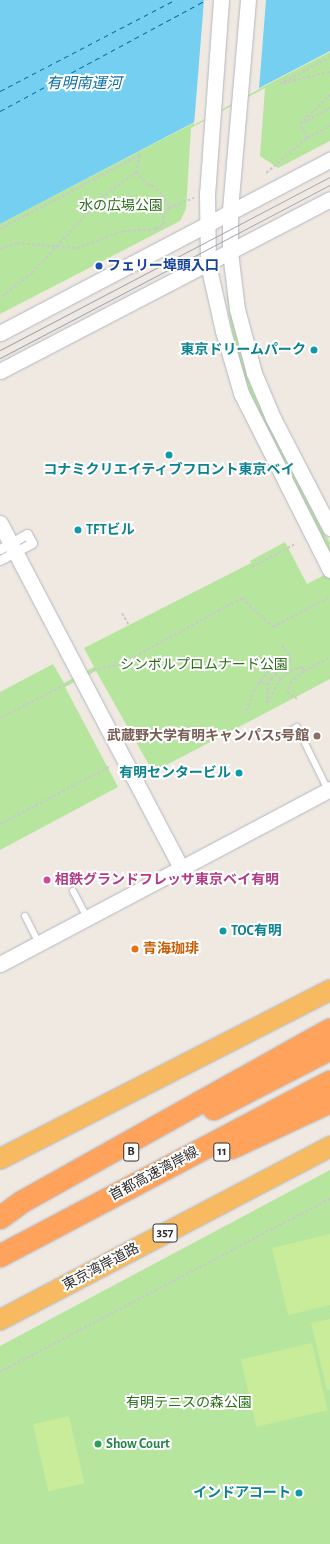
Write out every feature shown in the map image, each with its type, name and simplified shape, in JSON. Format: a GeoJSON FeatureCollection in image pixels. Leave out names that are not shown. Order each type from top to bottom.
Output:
{"type":"FeatureCollection","features":[{"type":"Feature","properties":{"kind":"highway"},"geometry":{"type":"LineString","coordinates":[[0,1159],[330,990]]}},
{"type":"Feature","properties":{"kind":"highway"},"geometry":{"type":"LineString","coordinates":[[0,1220],[22,1202],[259,1077],[330,1030]]}},
{"type":"Feature","properties":{"kind":"highway"},"geometry":{"type":"LineString","coordinates":[[259,1077],[330,1049]]}},
{"type":"Feature","properties":{"kind":"highway"},"geometry":{"type":"LineString","coordinates":[[281,1117],[330,1082]]}},
{"type":"Feature","properties":{"kind":"highway","name":"11"},"geometry":{"type":"LineString","coordinates":[[156,1172],[227,1150],[281,1117],[330,1102]]}},
{"type":"Feature","properties":{"kind":"highway","name":"東京湾岸道路"},"geometry":{"type":"LineString","coordinates":[[0,1320],[330,1147]]}},
{"type":"Feature","properties":{"kind":"highway","name":"首都高速湾岸線"},"geometry":{"type":"LineString","coordinates":[[0,1256],[156,1172]]}},
{"type":"Feature","properties":{"kind":"street"},"geometry":{"type":"LineString","coordinates":[[221,0],[205,224],[208,264],[223,331],[240,393],[330,570]]}},
{"type":"Feature","properties":{"kind":"street"},"geometry":{"type":"LineString","coordinates":[[248,0],[230,212],[230,252],[237,309],[254,373],[273,418],[330,528]]}},
{"type":"Feature","properties":{"kind":"street"},"geometry":{"type":"LineString","coordinates":[[0,333],[205,224],[330,160]]}},
{"type":"Feature","properties":{"kind":"street"},"geometry":{"type":"LineString","coordinates":[[0,371],[208,264],[330,199]]}},
{"type":"Feature","properties":{"kind":"street"},"geometry":{"type":"LineString","coordinates":[[0,523],[180,866]]}},
{"type":"Feature","properties":{"kind":"street"},"geometry":{"type":"LineString","coordinates":[[0,549],[27,534],[32,543],[0,560]]}},
{"type":"Feature","properties":{"kind":"street"},"geometry":{"type":"LineString","coordinates":[[0,964],[180,866],[329,789]]}},
{"type":"Feature","properties":{"kind":"lane"},"geometry":{"type":"LineString","coordinates":[[291,731],[297,728],[329,789]]}},
{"type":"Feature","properties":{"kind":"lane"},"geometry":{"type":"LineString","coordinates":[[73,891],[87,917]]}},
{"type":"Feature","properties":{"kind":"lane"},"geometry":{"type":"LineString","coordinates":[[25,916],[39,943]]}},
{"type":"Feature","properties":{"kind":"path"},"geometry":{"type":"LineString","coordinates":[[330,57],[280,84],[330,72]]}},
{"type":"Feature","properties":{"kind":"path"},"geometry":{"type":"LineString","coordinates":[[300,124],[330,95]]}},
{"type":"Feature","properties":{"kind":"path"},"geometry":{"type":"LineString","coordinates":[[300,124],[330,108]]}},
{"type":"Feature","properties":{"kind":"path"},"geometry":{"type":"LineString","coordinates":[[300,124],[307,138]]}},
{"type":"Feature","properties":{"kind":"path"},"geometry":{"type":"LineString","coordinates":[[266,173],[307,138],[330,126]]}},
{"type":"Feature","properties":{"kind":"path"},"geometry":{"type":"LineString","coordinates":[[0,229],[140,155],[136,172],[102,196],[32,274],[0,298]]}},
{"type":"Feature","properties":{"kind":"path"},"geometry":{"type":"LineString","coordinates":[[136,172],[149,186],[152,184],[163,195],[169,208]]}},
{"type":"Feature","properties":{"kind":"path"},"geometry":{"type":"LineString","coordinates":[[0,249],[17,242],[77,248],[123,231],[156,229],[163,224],[164,214],[169,208],[194,198]]}},
{"type":"Feature","properties":{"kind":"path"},"geometry":{"type":"LineString","coordinates":[[252,567],[295,544]]}},
{"type":"Feature","properties":{"kind":"path"},"geometry":{"type":"LineString","coordinates":[[94,669],[121,664],[242,598],[274,627],[330,597]]}},
{"type":"Feature","properties":{"kind":"path"},"geometry":{"type":"LineString","coordinates":[[122,613],[128,624]]}},
{"type":"Feature","properties":{"kind":"path"},"geometry":{"type":"LineString","coordinates":[[282,645],[291,659]]}},
{"type":"Feature","properties":{"kind":"path"},"geometry":{"type":"LineString","coordinates":[[297,699],[287,692],[291,682],[304,671],[330,658]]}},
{"type":"Feature","properties":{"kind":"path"},"geometry":{"type":"LineString","coordinates":[[291,659],[275,674],[269,685],[267,703],[281,679],[290,672],[302,667],[304,671]]}},
{"type":"Feature","properties":{"kind":"path"},"geometry":{"type":"LineString","coordinates":[[246,711],[260,682],[275,665],[291,659]]}},
{"type":"Feature","properties":{"kind":"path"},"geometry":{"type":"LineString","coordinates":[[275,674],[281,679]]}},
{"type":"Feature","properties":{"kind":"path"},"geometry":{"type":"LineString","coordinates":[[260,682],[269,685]]}},
{"type":"Feature","properties":{"kind":"path"},"geometry":{"type":"LineString","coordinates":[[0,718],[69,683]]}},
{"type":"Feature","properties":{"kind":"path"},"geometry":{"type":"LineString","coordinates":[[0,824],[111,766]]}},
{"type":"Feature","properties":{"kind":"path"},"geometry":{"type":"LineString","coordinates":[[0,1372],[330,1199]]}},
{"type":"Feature","properties":{"kind":"green space","name":"水の広場公園"},"geometry":{"type":"Polygon","coordinates":[[[330,52],[330,141],[278,168],[260,156],[265,88],[191,128],[186,209],[180,221],[0,314],[0,224],[330,52]]]}},
{"type":"Feature","properties":{"kind":"green space"},"geometry":{"type":"Polygon","coordinates":[[[226,289],[245,369],[279,447],[330,543],[330,554],[247,388],[231,326],[226,289]]]}},
{"type":"Feature","properties":{"kind":"green space","name":"シンボルプロムナード公園"},"geometry":{"type":"Polygon","coordinates":[[[285,542],[307,584],[330,572],[330,679],[153,772],[96,671],[65,687],[118,787],[0,850],[0,692],[53,664],[64,683],[94,667],[84,648],[251,563],[250,561],[285,542]]]}},
{"type":"Feature","properties":{"kind":"green space","name":"有明テニスの森公園"},"geometry":{"type":"Polygon","coordinates":[[[330,1170],[330,1544],[0,1544],[0,1346],[330,1170]]]}},
{"type":"Feature","properties":{"kind":"green space"},"geometry":{"type":"Polygon","coordinates":[[[330,1234],[330,1305],[288,1315],[272,1248],[330,1234]]]}},
{"type":"Feature","properties":{"kind":"green space"},"geometry":{"type":"Polygon","coordinates":[[[330,1319],[330,1390],[327,1390],[311,1323],[330,1319]]]}},
{"type":"Feature","properties":{"kind":"green space"},"geometry":{"type":"Polygon","coordinates":[[[312,1343],[328,1410],[256,1427],[241,1359],[312,1343]]]}},
{"type":"Feature","properties":{"kind":"green space"},"geometry":{"type":"Polygon","coordinates":[[[69,1416],[85,1483],[48,1492],[33,1424],[69,1416]]]}},
{"type":"Feature","properties":{"kind":"water","name":"有明南運河"},"geometry":{"type":"Polygon","coordinates":[[[0,0],[330,0],[330,51],[0,224],[0,0]]]}},
{"type":"Feature","properties":{"kind":"pier"},"geometry":{"type":"Polygon","coordinates":[[[204,0],[266,0],[259,89],[194,125],[204,0]]]}},
{"type":"Feature","properties":{"kind":"ferry route"},"geometry":{"type":"LineString","coordinates":[[0,91],[175,0]]}},
{"type":"Feature","properties":{"kind":"ferry route"},"geometry":{"type":"LineString","coordinates":[[0,111],[206,0]]}},
{"type":"Feature","properties":{"kind":"tram line"},"geometry":{"type":"LineString","coordinates":[[0,350],[330,177]]}},
{"type":"Feature","properties":{"kind":"tram line"},"geometry":{"type":"LineString","coordinates":[[0,358],[330,185]]}},
{"type":"Feature","properties":{"kind":"place","name":"フェリー埠頭入口"},"geometry":{"type":"Point","coordinates":[99,266]}},
{"type":"Feature","properties":{"kind":"place","name":"東京ドリームパーク"},"geometry":{"type":"Point","coordinates":[314,350]}},
{"type":"Feature","properties":{"kind":"place","name":"コナミクリエイティブフロント東京ベイ"},"geometry":{"type":"Point","coordinates":[169,455]}},
{"type":"Feature","properties":{"kind":"place","name":"TFTビル"},"geometry":{"type":"Point","coordinates":[78,530]}},
{"type":"Feature","properties":{"kind":"place","name":"武蔵野大学有明キャンパス5号館"},"geometry":{"type":"Point","coordinates":[317,736]}},
{"type":"Feature","properties":{"kind":"place","name":"有明センタービル"},"geometry":{"type":"Point","coordinates":[239,773]}},
{"type":"Feature","properties":{"kind":"place","name":"相鉄グランドフレッサ東京ベイ有明"},"geometry":{"type":"Point","coordinates":[47,880]}},
{"type":"Feature","properties":{"kind":"place","name":"TOC有明"},"geometry":{"type":"Point","coordinates":[223,931]}},
{"type":"Feature","properties":{"kind":"place","name":"青海珈琲"},"geometry":{"type":"Point","coordinates":[135,949]}},
{"type":"Feature","properties":{"kind":"place","name":"Show Court"},"geometry":{"type":"Point","coordinates":[98,1444]}},
{"type":"Feature","properties":{"kind":"place","name":"インドアコート"},"geometry":{"type":"Point","coordinates":[299,1493]}}]}
